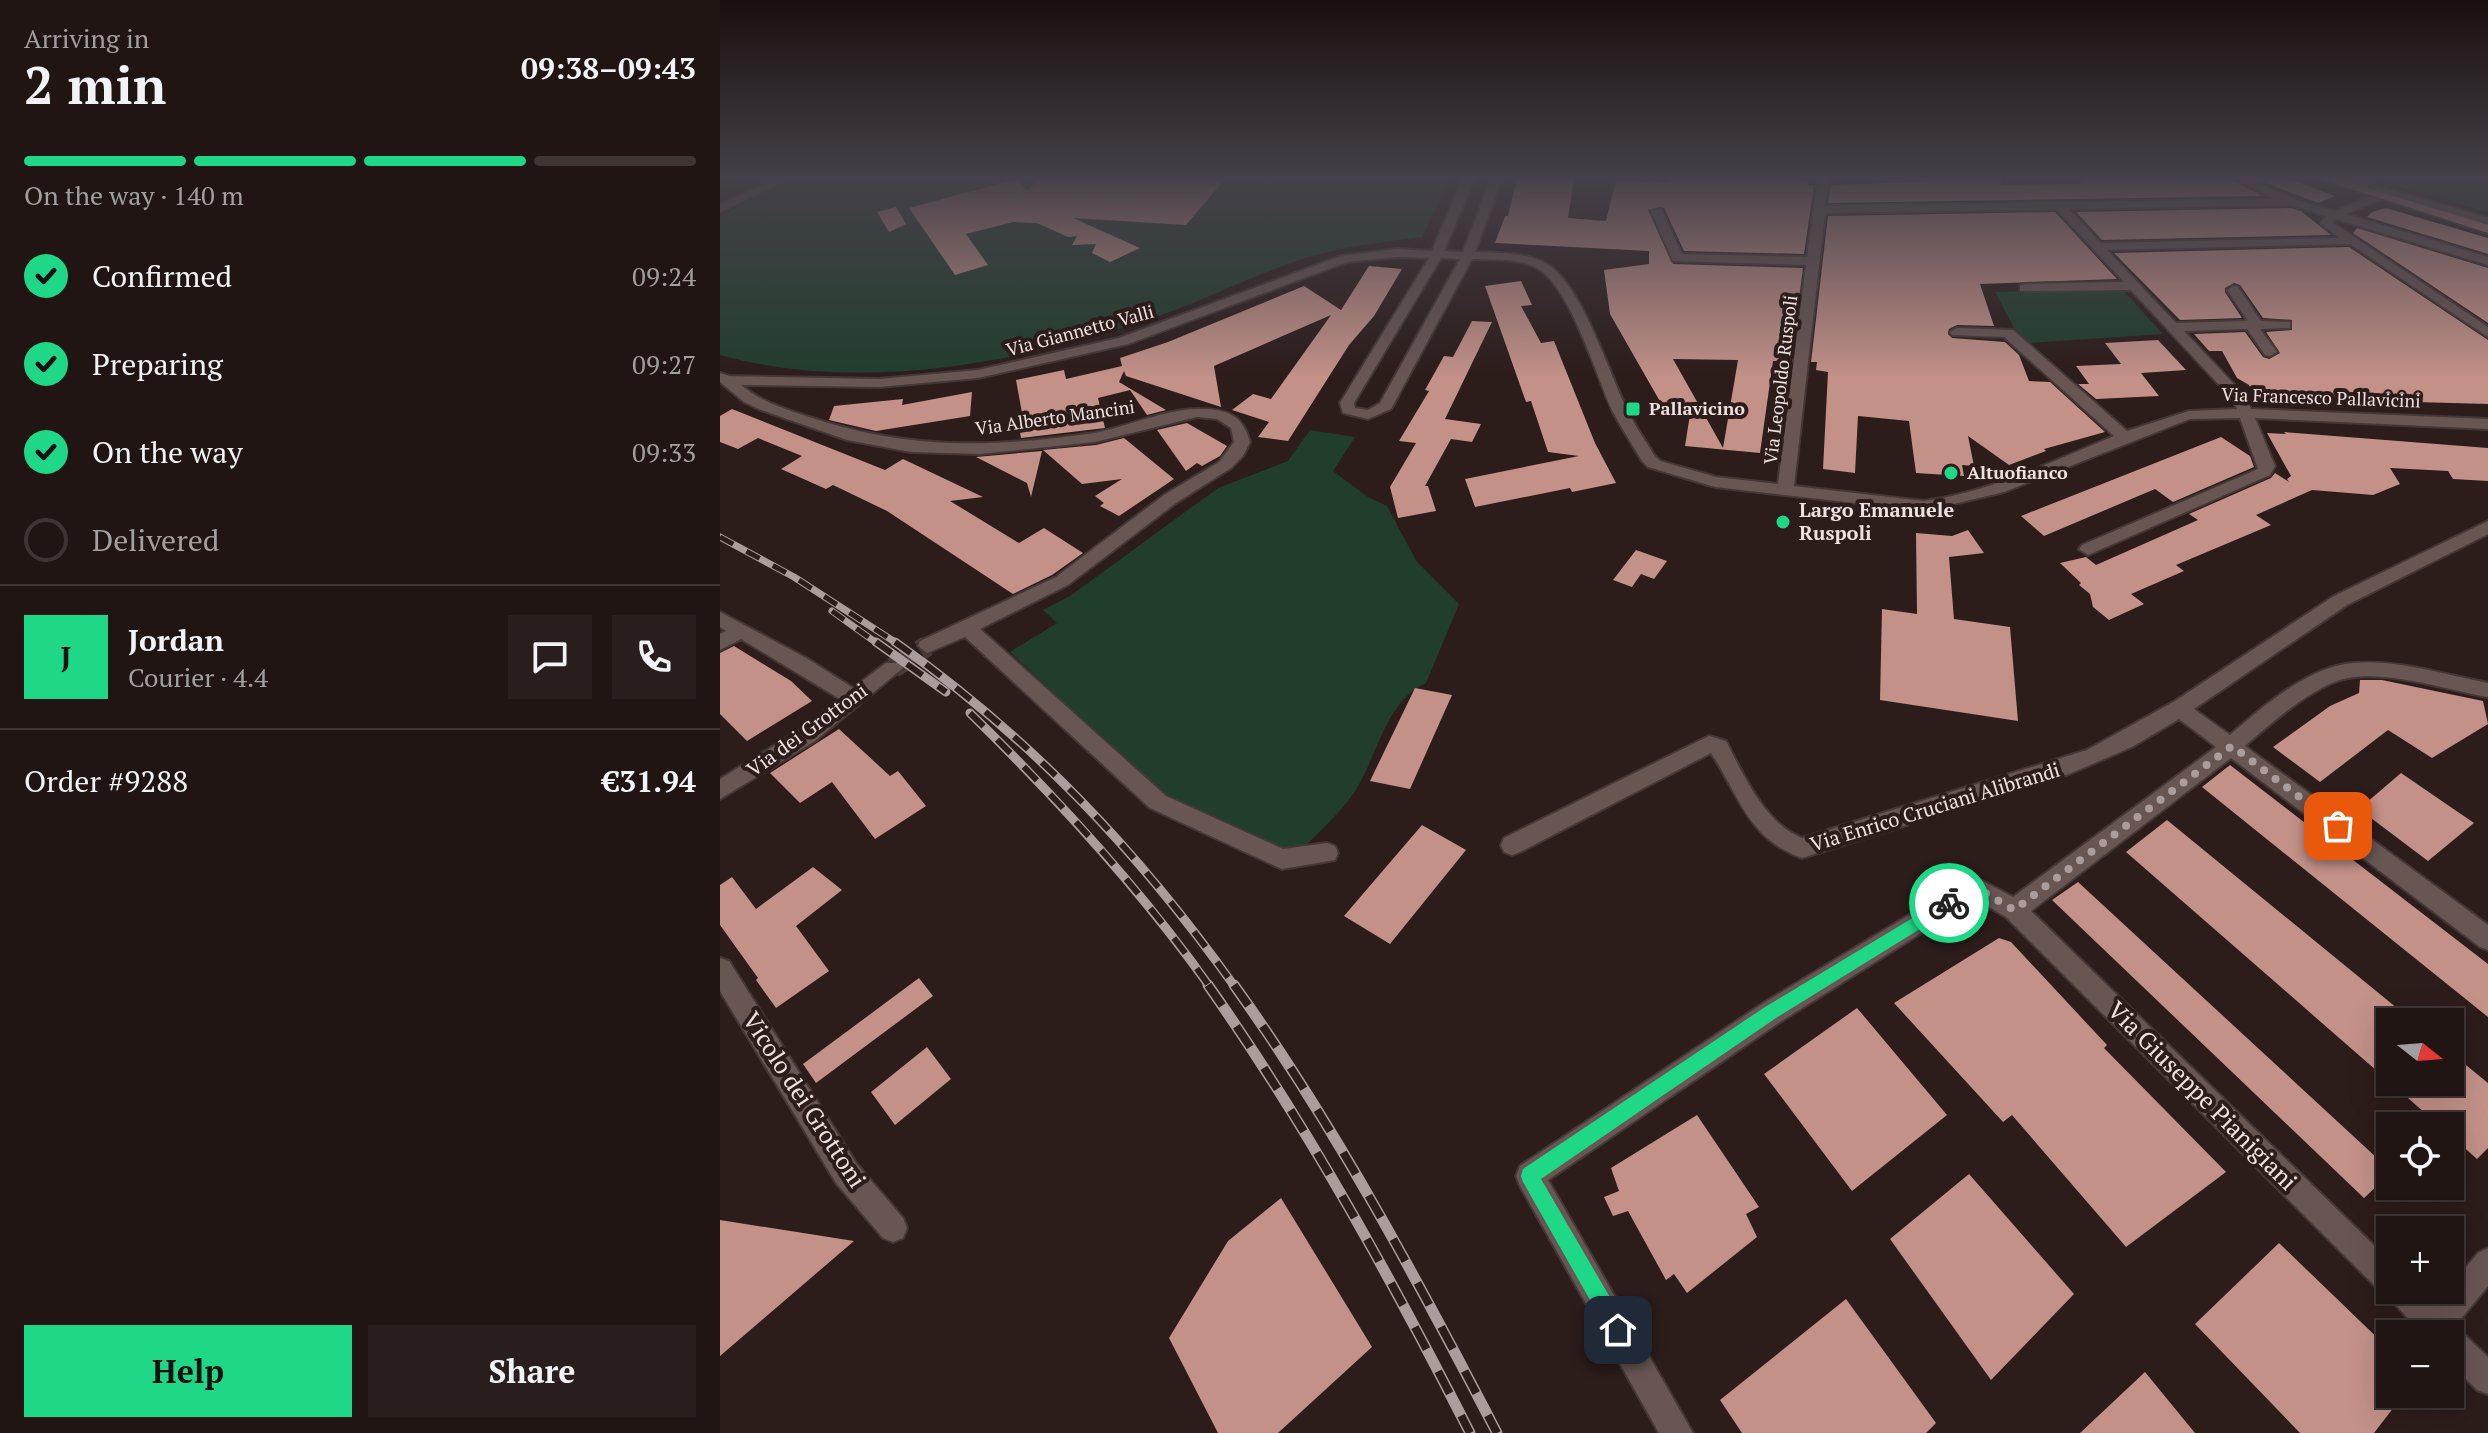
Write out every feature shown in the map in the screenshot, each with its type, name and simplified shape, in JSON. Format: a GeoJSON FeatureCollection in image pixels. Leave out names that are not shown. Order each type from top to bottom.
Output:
{"type":"FeatureCollection","features":[{"type":"Feature","properties":{"kind":"street"},"geometry":{"type":"LineString","coordinates":[[1441,245],[1347,403],[1348,410],[1353,413],[1376,413],[1386,406],[1472,245]]}},
{"type":"Feature","properties":{"kind":"street"},"geometry":{"type":"LineString","coordinates":[[1671,245],[1677,258],[1813,261]]}},
{"type":"Feature","properties":{"kind":"street","name":"Via Leopoldo Ruspoli"},"geometry":{"type":"LineString","coordinates":[[1785,491],[1815,245]]}},
{"type":"Feature","properties":{"kind":"street"},"geometry":{"type":"LineString","coordinates":[[2097,247],[2186,245]]}},
{"type":"Feature","properties":{"kind":"street"},"geometry":{"type":"LineString","coordinates":[[2355,245],[2488,333]]}},
{"type":"Feature","properties":{"kind":"street"},"geometry":{"type":"LineString","coordinates":[[2434,245],[2488,261]]}},
{"type":"Feature","properties":{"kind":"street"},"geometry":{"type":"LineString","coordinates":[[2088,549],[2264,472],[2267,466],[2240,399],[2097,247]]}},
{"type":"Feature","properties":{"kind":"street","name":"Via Giannetto Valli"},"geometry":{"type":"LineString","coordinates":[[724,379],[879,383],[994,371],[1071,355],[1142,335],[1329,263],[1375,254],[1468,255]]}},
{"type":"Feature","properties":{"kind":"street","name":"Via Francesco Pallavicini"},"geometry":{"type":"LineString","coordinates":[[1468,255],[1521,258],[1540,264],[1552,273],[1577,310],[1621,413],[1648,458],[1654,464],[1715,482],[1897,504],[1946,503],[1998,488],[2189,415],[2246,413],[2488,424]]}},
{"type":"Feature","properties":{"kind":"street"},"geometry":{"type":"LineString","coordinates":[[2025,288],[2132,286]]}},
{"type":"Feature","properties":{"kind":"street"},"geometry":{"type":"LineString","coordinates":[[2233,290],[2270,352]]}},
{"type":"Feature","properties":{"kind":"street"},"geometry":{"type":"LineString","coordinates":[[2171,327],[2285,325]]}},
{"type":"Feature","properties":{"kind":"street"},"geometry":{"type":"LineString","coordinates":[[1957,332],[2008,333],[2125,438]]}},
{"type":"Feature","properties":{"kind":"street","name":"Via Alberto Mancini"},"geometry":{"type":"LineString","coordinates":[[724,379],[749,399],[766,407],[852,437],[911,447],[980,449],[1095,437],[1197,413],[1221,415],[1238,426],[1242,437],[1240,448],[1225,465],[1160,506],[1062,581],[967,628]]}},
{"type":"Feature","properties":{"kind":"street","name":"Via Enrico Cruciani Alibrandi"},"geometry":{"type":"LineString","coordinates":[[1512,845],[1709,744],[1719,747],[1744,797],[1787,844],[1802,848],[2087,760],[2182,710],[2293,630],[2356,592],[2488,527]]}},
{"type":"Feature","properties":{"kind":"street"},"geometry":{"type":"LineString","coordinates":[[720,619],[853,698]]}},
{"type":"Feature","properties":{"kind":"street"},"geometry":{"type":"LineString","coordinates":[[927,646],[967,628],[1158,802],[1282,859],[1327,853]]}},
{"type":"Feature","properties":{"kind":"street"},"geometry":{"type":"LineString","coordinates":[[720,643],[741,630]]}},
{"type":"Feature","properties":{"kind":"street","name":"Via dei Grottoni"},"geometry":{"type":"LineString","coordinates":[[720,790],[808,735],[893,668]]}},
{"type":"Feature","properties":{"kind":"street"},"geometry":{"type":"LineString","coordinates":[[1677,1433],[1530,1176],[1771,1013],[1975,887],[2014,910],[2232,746],[2254,726],[2328,676],[2340,671],[2363,669],[2488,690]]}},
{"type":"Feature","properties":{"kind":"street"},"geometry":{"type":"LineString","coordinates":[[2182,710],[2488,939]]}},
{"type":"Feature","properties":{"kind":"street","name":"Via Giuseppe Pianigiani"},"geometry":{"type":"LineString","coordinates":[[2014,910],[2376,1267]]}},
{"type":"Feature","properties":{"kind":"street","name":"Vicolo dei Grottoni"},"geometry":{"type":"LineString","coordinates":[[720,969],[846,1173],[893,1228]]}},
{"type":"Feature","properties":{"kind":"street"},"geometry":{"type":"LineString","coordinates":[[2452,1320],[2488,1263]]}},
{"type":"Feature","properties":{"kind":"street"},"geometry":{"type":"LineString","coordinates":[[2413,1304],[2429,1320]]}},
{"type":"Feature","properties":{"kind":"street"},"geometry":{"type":"LineString","coordinates":[[2464,1355],[2488,1379]]}},
{"type":"Feature","properties":{"kind":"green space"},"geometry":{"type":"Polygon","coordinates":[[[720,245],[1366,245],[1309,257],[1165,314],[1094,336],[988,361],[880,372],[826,372],[772,366],[720,355],[720,245]]]}},
{"type":"Feature","properties":{"kind":"green space"},"geometry":{"type":"Polygon","coordinates":[[[2122,289],[2163,334],[2029,343],[2014,328],[1995,292],[2122,289]]]}},
{"type":"Feature","properties":{"kind":"green space"},"geometry":{"type":"Polygon","coordinates":[[[1310,430],[1355,437],[1333,471],[1368,497],[1387,506],[1417,562],[1459,604],[1426,683],[1412,691],[1392,716],[1349,800],[1296,856],[1167,799],[1010,652],[1057,623],[1043,610],[1070,596],[1218,488],[1288,461],[1310,430]]]}},
{"type":"Feature","properties":{"kind":"building"},"geometry":{"type":"Polygon","coordinates":[[[934,245],[974,245],[988,265],[955,275],[934,245]]]}},
{"type":"Feature","properties":{"kind":"building"},"geometry":{"type":"Polygon","coordinates":[[[1096,245],[1133,245],[1140,248],[1110,262],[1092,253],[1096,245]]]}},
{"type":"Feature","properties":{"kind":"building"},"geometry":{"type":"Polygon","coordinates":[[[1531,245],[1664,245],[1673,264],[1803,268],[1791,361],[1773,361],[1760,453],[1685,446],[1691,408],[1666,412],[1610,314],[1604,270],[1649,264],[1649,251],[1531,245]],[[1673,359],[1723,448],[1738,360],[1673,359]]]}},
{"type":"Feature","properties":{"kind":"building"},"geometry":{"type":"Polygon","coordinates":[[[1681,245],[1805,245],[1804,254],[1684,251],[1681,245]]]}},
{"type":"Feature","properties":{"kind":"building"},"geometry":{"type":"Polygon","coordinates":[[[1825,245],[2085,245],[2117,279],[1980,284],[1994,326],[1957,325],[1949,329],[1948,334],[1952,338],[2005,342],[2019,355],[2029,381],[2050,382],[2105,432],[2044,449],[2046,451],[2009,465],[1968,436],[1974,466],[1962,465],[1964,476],[1916,473],[1909,421],[1858,416],[1855,473],[1823,469],[1828,372],[1816,370],[1817,362],[1811,362],[1825,245]]]}},
{"type":"Feature","properties":{"kind":"building"},"geometry":{"type":"Polygon","coordinates":[[[2371,245],[2412,245],[2488,268],[2488,323],[2371,245]]]}},
{"type":"Feature","properties":{"kind":"building"},"geometry":{"type":"Polygon","coordinates":[[[2458,245],[2488,245],[2488,254],[2458,245]]]}},
{"type":"Feature","properties":{"kind":"building"},"geometry":{"type":"Polygon","coordinates":[[[2349,247],[2488,340],[2488,404],[2264,398],[2260,391],[2252,391],[2249,385],[2237,378],[2222,351],[2209,351],[2194,334],[2245,332],[2263,357],[2269,359],[2280,353],[2266,332],[2292,330],[2292,320],[2263,318],[2240,285],[2234,283],[2225,288],[2225,292],[2242,318],[2180,320],[2114,253],[2349,247]]]}},
{"type":"Feature","properties":{"kind":"building"},"geometry":{"type":"Polygon","coordinates":[[[1369,266],[1402,269],[1374,316],[1349,345],[1288,441],[1258,437],[1269,422],[1232,410],[1253,394],[1271,399],[1331,315],[1214,366],[1221,407],[1126,376],[1124,371],[1119,382],[1166,410],[1147,415],[1130,390],[1098,398],[1105,428],[1021,438],[1017,414],[1022,413],[1016,380],[1064,370],[1066,379],[1122,366],[1120,358],[1168,342],[1304,286],[1341,310],[1369,266]]]}},
{"type":"Feature","properties":{"kind":"building"},"geometry":{"type":"Polygon","coordinates":[[[1521,281],[1532,305],[1521,306],[1541,343],[1554,341],[1595,443],[1616,483],[1572,492],[1570,488],[1475,507],[1465,479],[1579,456],[1548,452],[1531,401],[1526,402],[1485,286],[1521,281]]]}},
{"type":"Feature","properties":{"kind":"building"},"geometry":{"type":"Polygon","coordinates":[[[1472,321],[1492,322],[1445,419],[1481,424],[1472,442],[1451,439],[1425,486],[1428,486],[1436,511],[1398,518],[1390,487],[1416,443],[1399,441],[1429,391],[1425,390],[1444,356],[1453,357],[1472,321]]]}},
{"type":"Feature","properties":{"kind":"building"},"geometry":{"type":"Polygon","coordinates":[[[2158,340],[2186,370],[2141,373],[2159,396],[2096,399],[2078,384],[2089,384],[2076,366],[2121,364],[2105,343],[2158,340]]]}},
{"type":"Feature","properties":{"kind":"building"},"geometry":{"type":"Polygon","coordinates":[[[972,392],[970,416],[876,431],[829,420],[834,406],[903,399],[902,405],[972,392]]]}},
{"type":"Feature","properties":{"kind":"building"},"geometry":{"type":"Polygon","coordinates":[[[732,409],[885,470],[903,459],[983,497],[950,501],[1019,543],[1044,528],[1083,553],[1052,575],[1013,594],[887,511],[833,485],[826,489],[781,469],[802,456],[758,438],[738,449],[720,442],[720,416],[732,409]]]}},
{"type":"Feature","properties":{"kind":"building"},"geometry":{"type":"Polygon","coordinates":[[[1187,423],[1227,446],[1220,456],[1202,466],[1197,463],[1186,471],[1157,430],[1187,423]]]}},
{"type":"Feature","properties":{"kind":"building"},"geometry":{"type":"Polygon","coordinates":[[[2284,432],[2488,448],[2488,481],[2453,479],[2448,471],[2390,468],[2400,484],[2373,495],[2312,490],[2256,515],[2271,525],[2176,565],[2184,571],[2131,594],[2144,604],[2109,620],[2093,607],[2090,594],[2060,563],[2086,557],[2096,565],[2198,520],[2189,514],[2271,478],[2275,473],[2289,482],[2287,479],[2291,476],[2267,433],[2286,434],[2284,432]]]}},
{"type":"Feature","properties":{"kind":"building"},"geometry":{"type":"Polygon","coordinates":[[[2221,437],[2250,456],[2254,467],[2173,502],[2155,489],[2044,536],[2021,516],[2221,437]]]}},
{"type":"Feature","properties":{"kind":"building"},"geometry":{"type":"Polygon","coordinates":[[[1124,438],[1174,479],[1119,516],[1100,506],[1104,503],[1095,496],[1122,479],[1082,484],[1043,450],[1096,445],[1124,438]]]}},
{"type":"Feature","properties":{"kind":"building"},"geometry":{"type":"Polygon","coordinates":[[[1042,451],[1031,497],[1027,483],[976,457],[1042,451]]]}},
{"type":"Feature","properties":{"kind":"building"},"geometry":{"type":"Polygon","coordinates":[[[1968,530],[1984,553],[1949,557],[1954,619],[2010,627],[2018,721],[1880,700],[1882,609],[1917,614],[1916,533],[1952,536],[1968,530]]]}},
{"type":"Feature","properties":{"kind":"building"},"geometry":{"type":"Polygon","coordinates":[[[1636,550],[1667,561],[1654,579],[1641,574],[1632,587],[1613,580],[1636,550]]]}},
{"type":"Feature","properties":{"kind":"building"},"geometry":{"type":"Polygon","coordinates":[[[734,646],[791,681],[812,701],[747,741],[720,714],[720,653],[734,646]]]}},
{"type":"Feature","properties":{"kind":"building"},"geometry":{"type":"Polygon","coordinates":[[[2360,680],[2382,680],[2483,701],[2488,724],[2432,758],[2388,730],[2320,782],[2273,747],[2330,706],[2359,693],[2360,680]]]}},
{"type":"Feature","properties":{"kind":"building"},"geometry":{"type":"Polygon","coordinates":[[[1415,688],[1452,695],[1410,789],[1370,781],[1415,688]]]}},
{"type":"Feature","properties":{"kind":"building"},"geometry":{"type":"Polygon","coordinates":[[[839,729],[890,776],[898,771],[926,806],[875,839],[832,782],[800,803],[770,773],[839,729]]]}},
{"type":"Feature","properties":{"kind":"building"},"geometry":{"type":"Polygon","coordinates":[[[2230,765],[2488,964],[2488,1017],[2202,787],[2230,765]]]}},
{"type":"Feature","properties":{"kind":"building"},"geometry":{"type":"Polygon","coordinates":[[[2401,773],[2474,823],[2428,861],[2359,809],[2401,773]]]}},
{"type":"Feature","properties":{"kind":"building"},"geometry":{"type":"Polygon","coordinates":[[[2167,820],[2397,1008],[2376,1008],[2376,1070],[2126,852],[2167,820]]]}},
{"type":"Feature","properties":{"kind":"building"},"geometry":{"type":"Polygon","coordinates":[[[1422,825],[1466,850],[1390,944],[1344,916],[1422,825]]]}},
{"type":"Feature","properties":{"kind":"building"},"geometry":{"type":"Polygon","coordinates":[[[813,867],[842,890],[796,926],[829,971],[776,1008],[720,925],[720,885],[732,877],[756,909],[813,867]]]}},
{"type":"Feature","properties":{"kind":"building"},"geometry":{"type":"Polygon","coordinates":[[[2078,882],[2376,1157],[2376,1187],[2364,1198],[2052,900],[2078,882]]]}},
{"type":"Feature","properties":{"kind":"building"},"geometry":{"type":"Polygon","coordinates":[[[1999,938],[2011,942],[2107,1045],[2104,1048],[2226,1172],[2126,1247],[2012,1115],[2003,1122],[1894,1003],[1999,938]]]}},
{"type":"Feature","properties":{"kind":"building"},"geometry":{"type":"Polygon","coordinates":[[[919,978],[933,996],[816,1083],[803,1064],[919,978]]]}},
{"type":"Feature","properties":{"kind":"building"},"geometry":{"type":"Polygon","coordinates":[[[1857,1008],[1947,1115],[1852,1191],[1764,1074],[1857,1008]]]}},
{"type":"Feature","properties":{"kind":"building"},"geometry":{"type":"Polygon","coordinates":[[[927,1047],[951,1079],[895,1125],[871,1092],[927,1047]]]}},
{"type":"Feature","properties":{"kind":"building"},"geometry":{"type":"Polygon","coordinates":[[[2464,1063],[2488,1083],[2488,1148],[2477,1159],[2464,1147],[2464,1112],[2424,1112],[2406,1096],[2464,1096],[2464,1063]]]}},
{"type":"Feature","properties":{"kind":"building"},"geometry":{"type":"Polygon","coordinates":[[[1697,1115],[1759,1207],[1746,1214],[1757,1237],[1687,1293],[1674,1274],[1666,1280],[1628,1211],[1613,1216],[1604,1197],[1619,1191],[1611,1168],[1697,1115]]]}},
{"type":"Feature","properties":{"kind":"building"},"geometry":{"type":"Polygon","coordinates":[[[1969,1174],[2074,1294],[1991,1380],[1890,1239],[1969,1174]]]}},
{"type":"Feature","properties":{"kind":"building"},"geometry":{"type":"Polygon","coordinates":[[[1281,1198],[1372,1347],[1278,1433],[1218,1433],[1169,1338],[1228,1241],[1281,1198]]]}},
{"type":"Feature","properties":{"kind":"building"},"geometry":{"type":"Polygon","coordinates":[[[720,1220],[854,1241],[720,1356],[720,1220]]]}},
{"type":"Feature","properties":{"kind":"building"},"geometry":{"type":"Polygon","coordinates":[[[2279,1243],[2376,1337],[2376,1408],[2393,1408],[2374,1433],[2300,1433],[2195,1324],[2279,1243]]]}},
{"type":"Feature","properties":{"kind":"building"},"geometry":{"type":"Polygon","coordinates":[[[1846,1299],[1936,1423],[1926,1433],[1742,1433],[1720,1400],[1846,1299]]]}},
{"type":"Feature","properties":{"kind":"building"},"geometry":{"type":"Polygon","coordinates":[[[2145,1372],[2195,1433],[2080,1433],[2145,1372]]]}},
{"type":"Feature","properties":{"kind":"tunnel"},"geometry":{"type":"LineString","coordinates":[[893,668],[927,646]]}},
{"type":"Feature","properties":{"kind":"railway"},"geometry":{"type":"LineString","coordinates":[[720,537],[794,577],[896,643]]}},
{"type":"Feature","properties":{"kind":"railway"},"geometry":{"type":"LineString","coordinates":[[832,611],[878,644]]}},
{"type":"Feature","properties":{"kind":"railway"},"geometry":{"type":"LineString","coordinates":[[876,642],[946,692]]}},
{"type":"Feature","properties":{"kind":"railway"},"geometry":{"type":"LineString","coordinates":[[896,643],[992,718],[1080,800],[1160,889],[1235,987]]}},
{"type":"Feature","properties":{"kind":"railway"},"geometry":{"type":"LineString","coordinates":[[970,713],[1096,844],[1155,914],[1210,987]]}},
{"type":"Feature","properties":{"kind":"railway"},"geometry":{"type":"LineString","coordinates":[[1208,985],[1280,1093],[1347,1204],[1470,1433]]}},
{"type":"Feature","properties":{"kind":"railway"},"geometry":{"type":"LineString","coordinates":[[1234,985],[1341,1148],[1497,1433]]}},
{"type":"Feature","properties":{"kind":"way so far"},"geometry":{"type":"LineString","coordinates":[[1949,903],[1975,887],[2014,910],[2232,746],[2338,826]]}},
{"type":"Feature","properties":{"kind":"place","name":"Pallavicino"},"geometry":{"type":"Point","coordinates":[1633,409]}},
{"type":"Feature","properties":{"kind":"place","name":"Altuofianco"},"geometry":{"type":"Point","coordinates":[1951,473]}},
{"type":"Feature","properties":{"kind":"place","name":"Largo Emanuele Ruspoli"},"geometry":{"type":"Point","coordinates":[1783,522]}},
{"type":"Feature","properties":{"kind":"route"},"geometry":{"type":"LineString","coordinates":[[1618,1330],[1530,1176],[1771,1013],[1949,903]]}}]}
